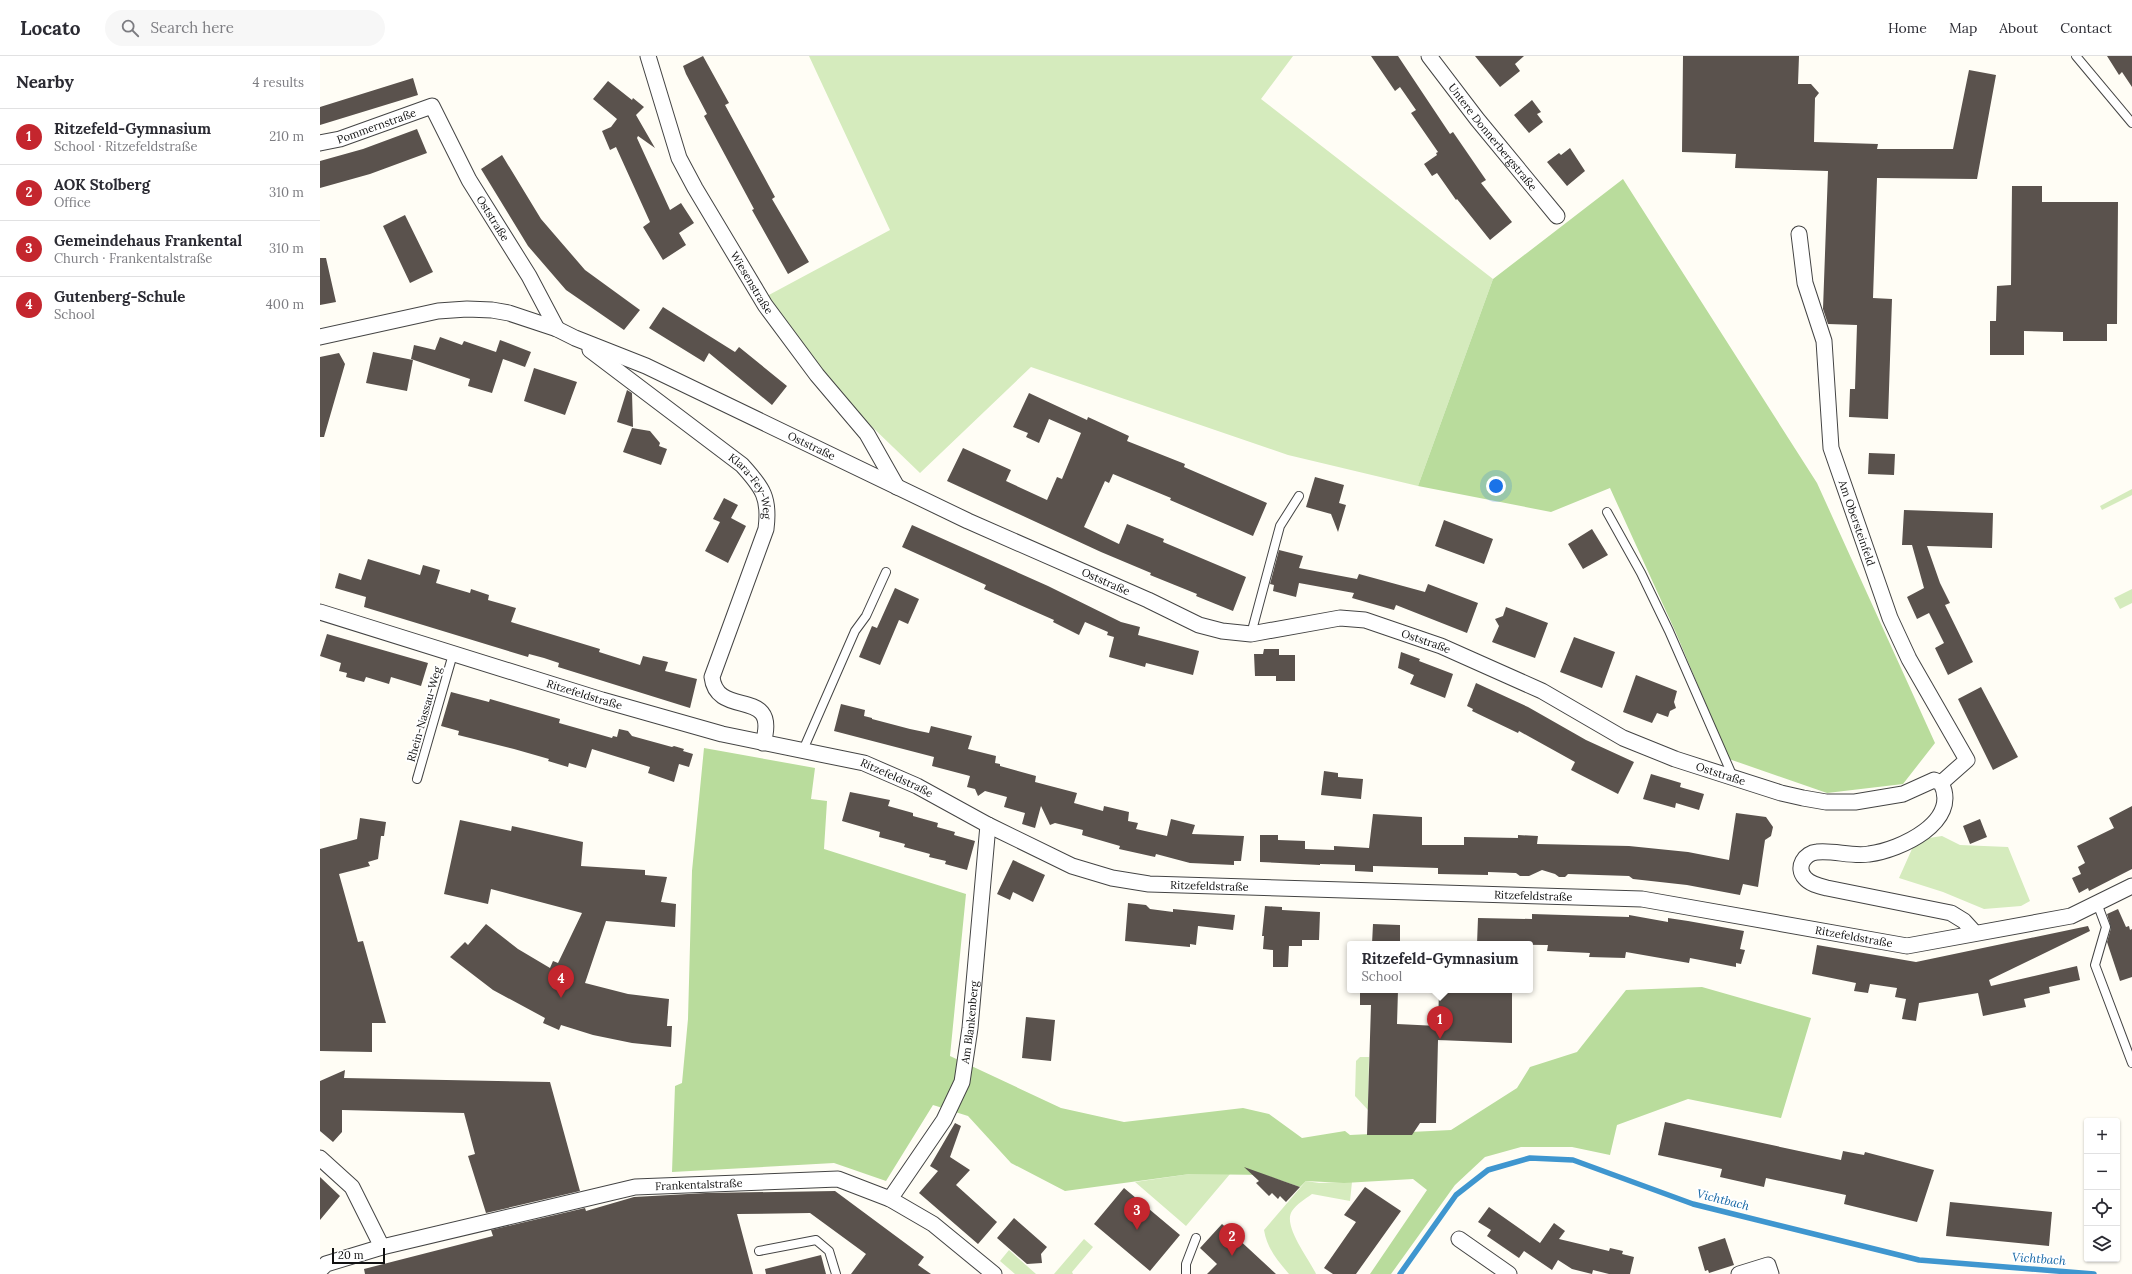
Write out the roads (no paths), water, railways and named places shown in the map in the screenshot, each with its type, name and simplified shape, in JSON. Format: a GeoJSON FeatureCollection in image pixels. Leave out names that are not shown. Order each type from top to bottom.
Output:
{"type":"FeatureCollection","features":[{"type":"Feature","properties":{"kind":"street","name":"Wiesenstraße"},"geometry":{"type":"LineString","coordinates":[[648,56],[679,158],[695,188],[766,305],[817,375],[867,434],[898,487]]}},
{"type":"Feature","properties":{"kind":"street","name":"Untere Donnerbergstraße"},"geometry":{"type":"LineString","coordinates":[[1429,56],[1477,119],[1557,216]]}},
{"type":"Feature","properties":{"kind":"street","name":"Oststraße"},"geometry":{"type":"LineString","coordinates":[[432,106],[469,180],[529,276],[557,329]]}},
{"type":"Feature","properties":{"kind":"street","name":"Pommernstraße"},"geometry":{"type":"LineString","coordinates":[[320,143],[340,139],[432,106]]}},
{"type":"Feature","properties":{"kind":"street","name":"Am Obersteinfeld"},"geometry":{"type":"LineString","coordinates":[[1799,234],[1805,283],[1824,341],[1831,448],[1890,618],[1910,659],[1967,760],[1941,783]]}},
{"type":"Feature","properties":{"kind":"street","name":"Oststraße"},"geometry":{"type":"LineString","coordinates":[[320,336],[438,311],[467,309],[492,310],[509,313],[557,329],[575,338],[646,366],[898,487],[1199,625],[1222,631],[1251,634],[1340,618],[1365,620],[1440,646],[1542,691],[1623,738],[1675,759],[1781,793],[1826,802],[1855,802],[1903,794],[1928,781],[1934,780],[1941,783]]}},
{"type":"Feature","properties":{"kind":"street","name":"Klara-Fey-Weg"},"geometry":{"type":"LineString","coordinates":[[575,338],[742,466],[759,483],[765,494],[768,514],[766,529],[712,677],[713,688],[720,695],[760,710],[767,719],[767,728],[763,743]]}},
{"type":"Feature","properties":{"kind":"street","name":"Ritzefeldstraße"},"geometry":{"type":"LineString","coordinates":[[320,612],[602,700],[722,734],[864,763],[916,786],[988,825],[1072,866],[1112,878],[1149,884],[1642,899],[1907,946],[1974,932],[2071,916],[2132,886]]}},
{"type":"Feature","properties":{"kind":"street"},"geometry":{"type":"LineString","coordinates":[[1941,783],[1946,799],[1940,815],[1937,821],[1916,837],[1881,852],[1868,854],[1818,852],[1803,858],[1800,869],[1804,878],[1826,888],[1951,912],[1964,921],[1974,932]]}},
{"type":"Feature","properties":{"kind":"street","name":"Am Blankenberg"},"geometry":{"type":"LineString","coordinates":[[890,1199],[944,1120],[962,1082],[970,1028],[988,825]]}},
{"type":"Feature","properties":{"kind":"street"},"geometry":{"type":"LineString","coordinates":[[320,1158],[352,1187],[382,1247]]}},
{"type":"Feature","properties":{"kind":"street","name":"Frankentalstraße"},"geometry":{"type":"LineString","coordinates":[[320,1270],[326,1264],[382,1247],[635,1187],[838,1179],[890,1199],[933,1224],[994,1274]]}},
{"type":"Feature","properties":{"kind":"street"},"geometry":{"type":"LineString","coordinates":[[1459,1239],[1509,1274]]}},
{"type":"Feature","properties":{"kind":"street"},"geometry":{"type":"LineString","coordinates":[[1739,1274],[1770,1269]]}},
{"type":"Feature","properties":{"kind":"lane"},"geometry":{"type":"LineString","coordinates":[[2076,56],[2132,122]]}},
{"type":"Feature","properties":{"kind":"lane"},"geometry":{"type":"LineString","coordinates":[[1251,634],[1280,526],[1298,496]]}},
{"type":"Feature","properties":{"kind":"lane"},"geometry":{"type":"LineString","coordinates":[[1607,512],[1641,573],[1669,632],[1733,777]]}},
{"type":"Feature","properties":{"kind":"lane"},"geometry":{"type":"LineString","coordinates":[[803,750],[855,630],[866,616],[886,572]]}},
{"type":"Feature","properties":{"kind":"lane","name":"Rhein-Nassau-Weg"},"geometry":{"type":"LineString","coordinates":[[417,779],[453,654]]}},
{"type":"Feature","properties":{"kind":"lane"},"geometry":{"type":"LineString","coordinates":[[2097,903],[2106,928],[2094,965],[2132,1064]]}},
{"type":"Feature","properties":{"kind":"lane"},"geometry":{"type":"LineString","coordinates":[[1186,1274],[1186,1264],[1196,1238]]}},
{"type":"Feature","properties":{"kind":"lane"},"geometry":{"type":"LineString","coordinates":[[760,1251],[816,1240],[829,1251],[836,1274]]}},
{"type":"Feature","properties":{"kind":"waterway","name":"Vichtbach"},"geometry":{"type":"LineString","coordinates":[[1400,1274],[1456,1195],[1488,1170],[1530,1158],[1573,1160],[1693,1204],[1919,1260],[2094,1274]]}},
{"type":"Feature","properties":{"kind":"place","name":"Gutenberg-Schule"},"geometry":{"type":"Point","coordinates":[561,998]}},
{"type":"Feature","properties":{"kind":"place","name":"Ritzefeld-Gymnasium"},"geometry":{"type":"Point","coordinates":[1440,1039]}},
{"type":"Feature","properties":{"kind":"place","name":"Gemeindehaus Frankental"},"geometry":{"type":"Point","coordinates":[1137,1230]}},
{"type":"Feature","properties":{"kind":"place","name":"AOK Stolberg"},"geometry":{"type":"Point","coordinates":[1232,1256]}}]}
